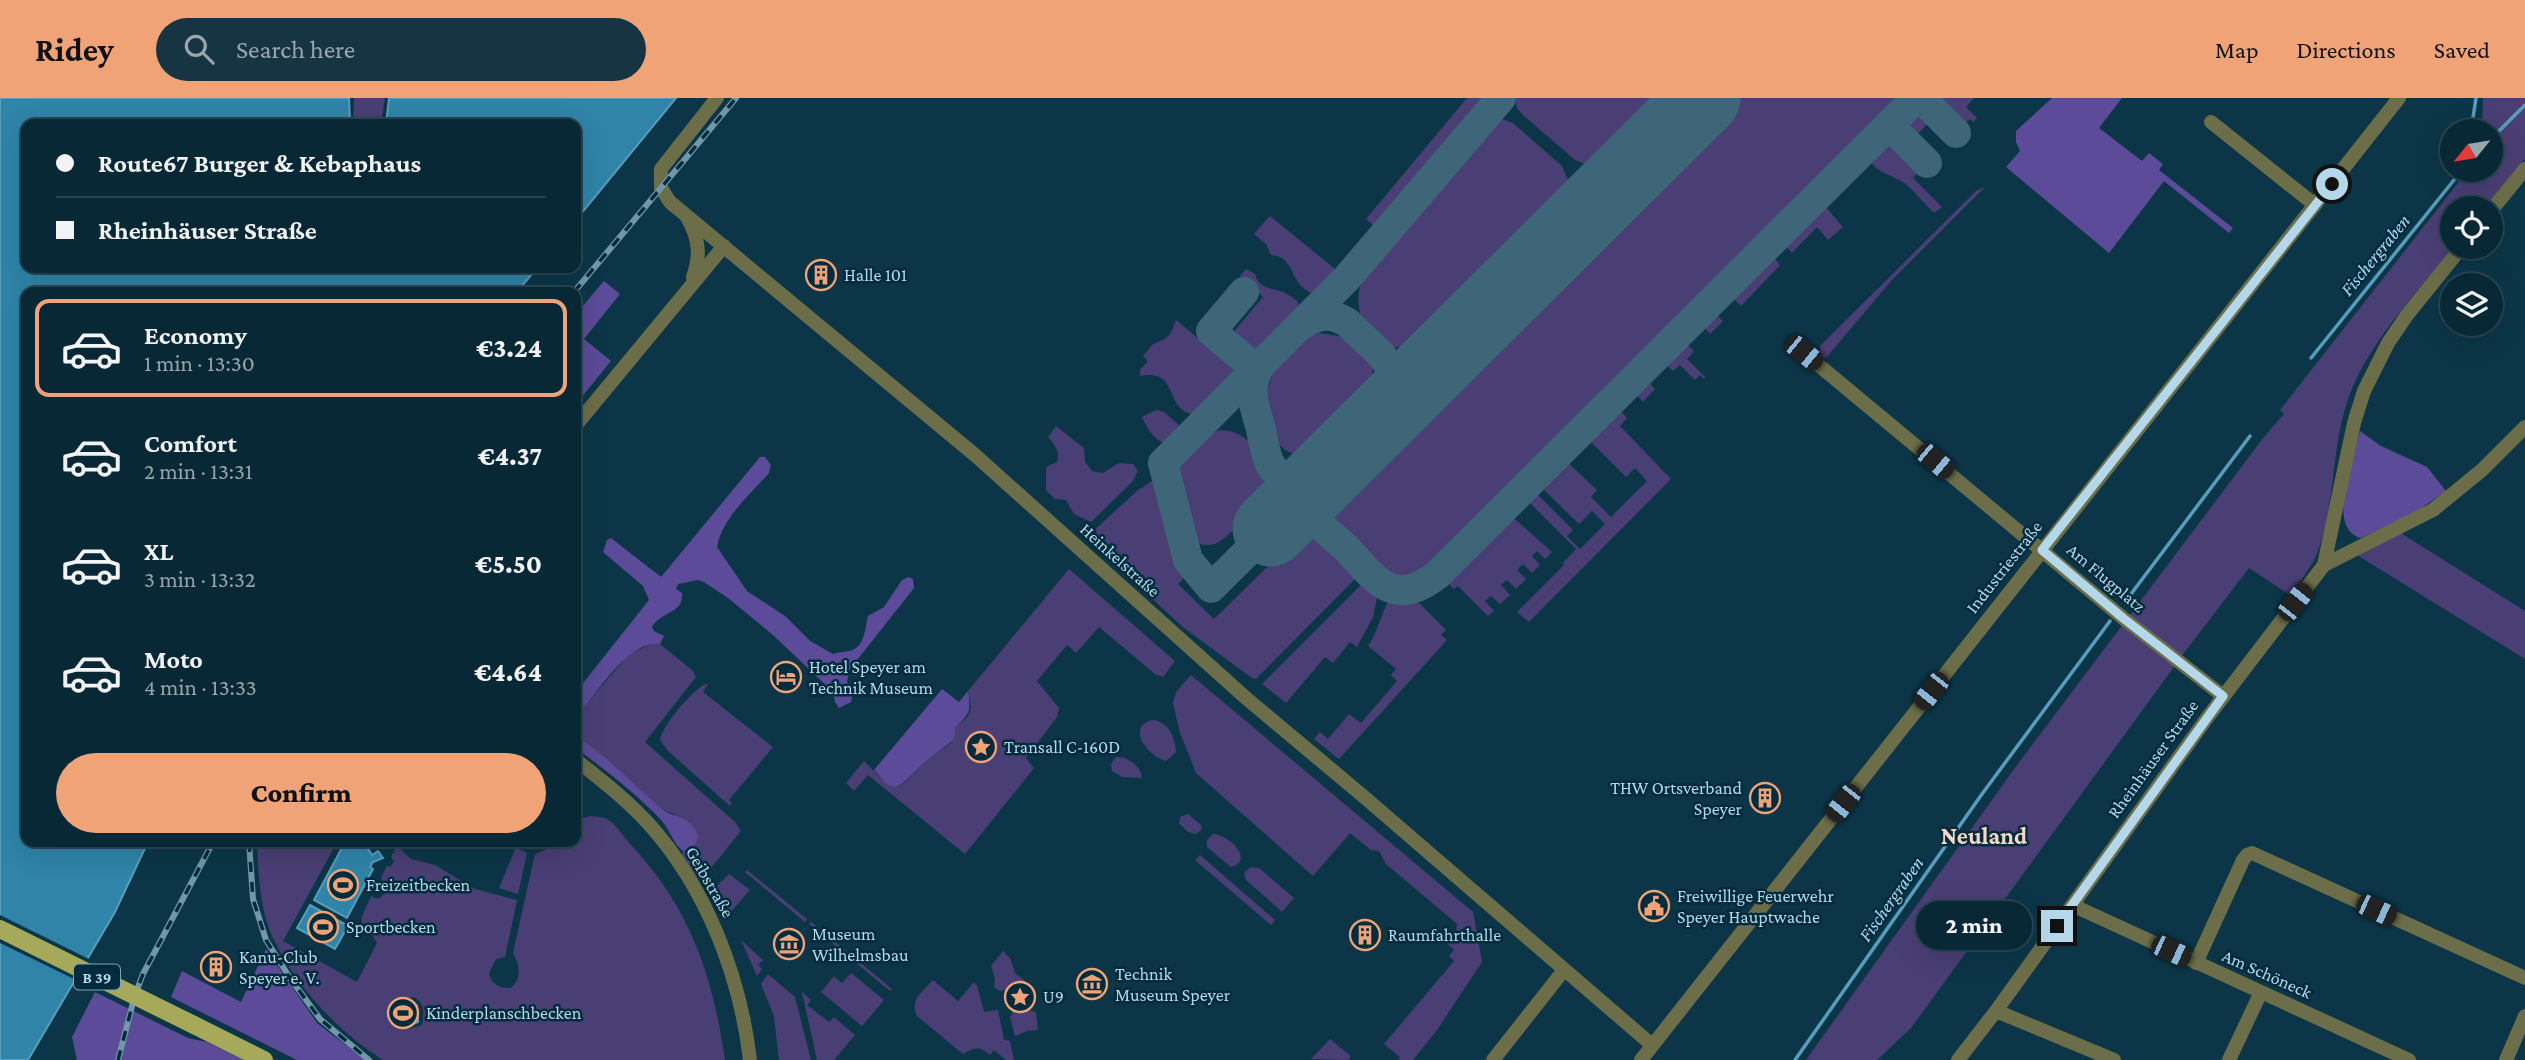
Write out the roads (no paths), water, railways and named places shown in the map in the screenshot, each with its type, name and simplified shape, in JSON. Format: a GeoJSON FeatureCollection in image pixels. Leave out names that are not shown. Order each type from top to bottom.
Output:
{"type":"FeatureCollection","features":[{"type":"Feature","properties":{"kind":"main road","name":"B 39"},"geometry":{"type":"LineString","coordinates":[[0,929],[264,1060]]}},
{"type":"Feature","properties":{"kind":"street","name":"Heinkelstraße"},"geometry":{"type":"LineString","coordinates":[[717,98],[664,163],[659,183],[665,197],[964,447],[1246,698],[1652,1045]]}},
{"type":"Feature","properties":{"kind":"street","name":"Industriestraße"},"geometry":{"type":"LineString","coordinates":[[1641,1060],[2399,98]]}},
{"type":"Feature","properties":{"kind":"street"},"geometry":{"type":"LineString","coordinates":[[2211,122],[2315,205]]}},
{"type":"Feature","properties":{"kind":"street"},"geometry":{"type":"LineString","coordinates":[[2503,196],[2525,169]]}},
{"type":"Feature","properties":{"kind":"street"},"geometry":{"type":"LineString","coordinates":[[686,215],[697,239],[699,251],[698,264],[690,285]]}},
{"type":"Feature","properties":{"kind":"street"},"geometry":{"type":"LineString","coordinates":[[581,419],[724,246]]}},
{"type":"Feature","properties":{"kind":"street","name":"Rheinhäuser Straße"},"geometry":{"type":"LineString","coordinates":[[1958,1060],[2223,696],[2324,565],[2364,391],[2388,343],[2452,259]]}},
{"type":"Feature","properties":{"kind":"street","name":"Am Flugplatz"},"geometry":{"type":"LineString","coordinates":[[1804,353],[2123,618],[2223,696]]}},
{"type":"Feature","properties":{"kind":"street"},"geometry":{"type":"LineString","coordinates":[[2324,565],[2433,510],[2482,470],[2525,427]]}},
{"type":"Feature","properties":{"kind":"street","name":"Geibstraße"},"geometry":{"type":"LineString","coordinates":[[581,764],[649,824],[673,855],[713,922],[734,982],[750,1060]]}},
{"type":"Feature","properties":{"kind":"street"},"geometry":{"type":"LineString","coordinates":[[2196,963],[2243,860],[2252,853],[2525,978]]}},
{"type":"Feature","properties":{"kind":"street","name":"Am Schöneck"},"geometry":{"type":"LineString","coordinates":[[2072,905],[2409,1060]]}},
{"type":"Feature","properties":{"kind":"street"},"geometry":{"type":"LineString","coordinates":[[1493,1060],[1564,970]]}},
{"type":"Feature","properties":{"kind":"street"},"geometry":{"type":"LineString","coordinates":[[2229,1060],[2260,992]]}},
{"type":"Feature","properties":{"kind":"street"},"geometry":{"type":"LineString","coordinates":[[1996,1011],[2114,1060]]}},
{"type":"Feature","properties":{"kind":"street"},"geometry":{"type":"LineString","coordinates":[[2506,1060],[2525,1016]]}},
{"type":"Feature","properties":{"kind":"water"},"geometry":{"type":"Polygon","coordinates":[[[0,98],[349,98],[350,119],[21,119],[21,273],[533,273],[521,287],[21,287],[21,847],[146,847],[115,912],[28,1060],[0,1060],[0,98]]]}},
{"type":"Feature","properties":{"kind":"water"},"geometry":{"type":"Polygon","coordinates":[[[389,98],[676,98],[581,214],[581,119],[387,119],[389,98]]]}},
{"type":"Feature","properties":{"kind":"water","name":"Freizeitbecken"},"geometry":{"type":"Polygon","coordinates":[[[342,847],[367,847],[372,855],[378,851],[383,858],[373,862],[370,867],[373,869],[347,918],[314,900],[342,847]]]}},
{"type":"Feature","properties":{"kind":"water","name":"Sportbecken"},"geometry":{"type":"Polygon","coordinates":[[[310,905],[348,926],[335,949],[297,928],[310,905]]]}},
{"type":"Feature","properties":{"kind":"water","name":"Kinderplanschbecken"},"geometry":{"type":"Polygon","coordinates":[[[413,1002],[417,1006],[415,1012],[418,1022],[413,1024],[407,1020],[395,1021],[392,1012],[413,1002]]]}},
{"type":"Feature","properties":{"kind":"waterway"},"geometry":{"type":"LineString","coordinates":[[2473,119],[2476,98]]}},
{"type":"Feature","properties":{"kind":"waterway","name":"Fischergraben"},"geometry":{"type":"LineString","coordinates":[[2503,127],[2525,105]]}},
{"type":"Feature","properties":{"kind":"waterway","name":"Fischergraben"},"geometry":{"type":"LineString","coordinates":[[2311,358],[2452,182]]}},
{"type":"Feature","properties":{"kind":"waterway","name":"Fischergraben"},"geometry":{"type":"LineString","coordinates":[[2125,602],[2250,436]]}},
{"type":"Feature","properties":{"kind":"waterway","name":"Fischergraben"},"geometry":{"type":"LineString","coordinates":[[1795,1060],[1982,794],[2110,621]]}},
{"type":"Feature","properties":{"kind":"railway"},"geometry":{"type":"LineString","coordinates":[[578,287],[736,98]]}},
{"type":"Feature","properties":{"kind":"railway"},"geometry":{"type":"LineString","coordinates":[[118,1060],[143,974],[210,847]]}},
{"type":"Feature","properties":{"kind":"railway"},"geometry":{"type":"LineString","coordinates":[[249,847],[253,899],[266,940],[320,1019],[369,1060]]}},
{"type":"Feature","properties":{"kind":"place","name":"Halle 101"},"geometry":{"type":"Point","coordinates":[821,275]}},
{"type":"Feature","properties":{"kind":"place","name":"Hotel Speyer am Technik Museum"},"geometry":{"type":"Point","coordinates":[786,677]}},
{"type":"Feature","properties":{"kind":"place","name":"Transall C-160D"},"geometry":{"type":"Point","coordinates":[981,747]}},
{"type":"Feature","properties":{"kind":"place","name":"THW Ortsverband Speyer"},"geometry":{"type":"Point","coordinates":[1765,798]}},
{"type":"Feature","properties":{"kind":"place","name":"Freizeitbecken"},"geometry":{"type":"Point","coordinates":[343,885]}},
{"type":"Feature","properties":{"kind":"place","name":"Freiwillige Feuerwehr Speyer Hauptwache"},"geometry":{"type":"Point","coordinates":[1654,906]}},
{"type":"Feature","properties":{"kind":"place","name":"Sportbecken"},"geometry":{"type":"Point","coordinates":[323,927]}},
{"type":"Feature","properties":{"kind":"place","name":"Raumfahrthalle"},"geometry":{"type":"Point","coordinates":[1365,935]}},
{"type":"Feature","properties":{"kind":"place","name":"Museum Wilhelmsbau"},"geometry":{"type":"Point","coordinates":[789,944]}},
{"type":"Feature","properties":{"kind":"place","name":"Kanu-Club Speyer e. V."},"geometry":{"type":"Point","coordinates":[216,967]}},
{"type":"Feature","properties":{"kind":"place","name":"Technik Museum Speyer"},"geometry":{"type":"Point","coordinates":[1092,984]}},
{"type":"Feature","properties":{"kind":"place","name":"U9"},"geometry":{"type":"Point","coordinates":[1020,997]}},
{"type":"Feature","properties":{"kind":"place","name":"Kinderplanschbecken"},"geometry":{"type":"Point","coordinates":[403,1013]}},
{"type":"Feature","properties":{"kind":"district","name":"Neuland"},"geometry":{"type":"Point","coordinates":[1984,835]}}]}
